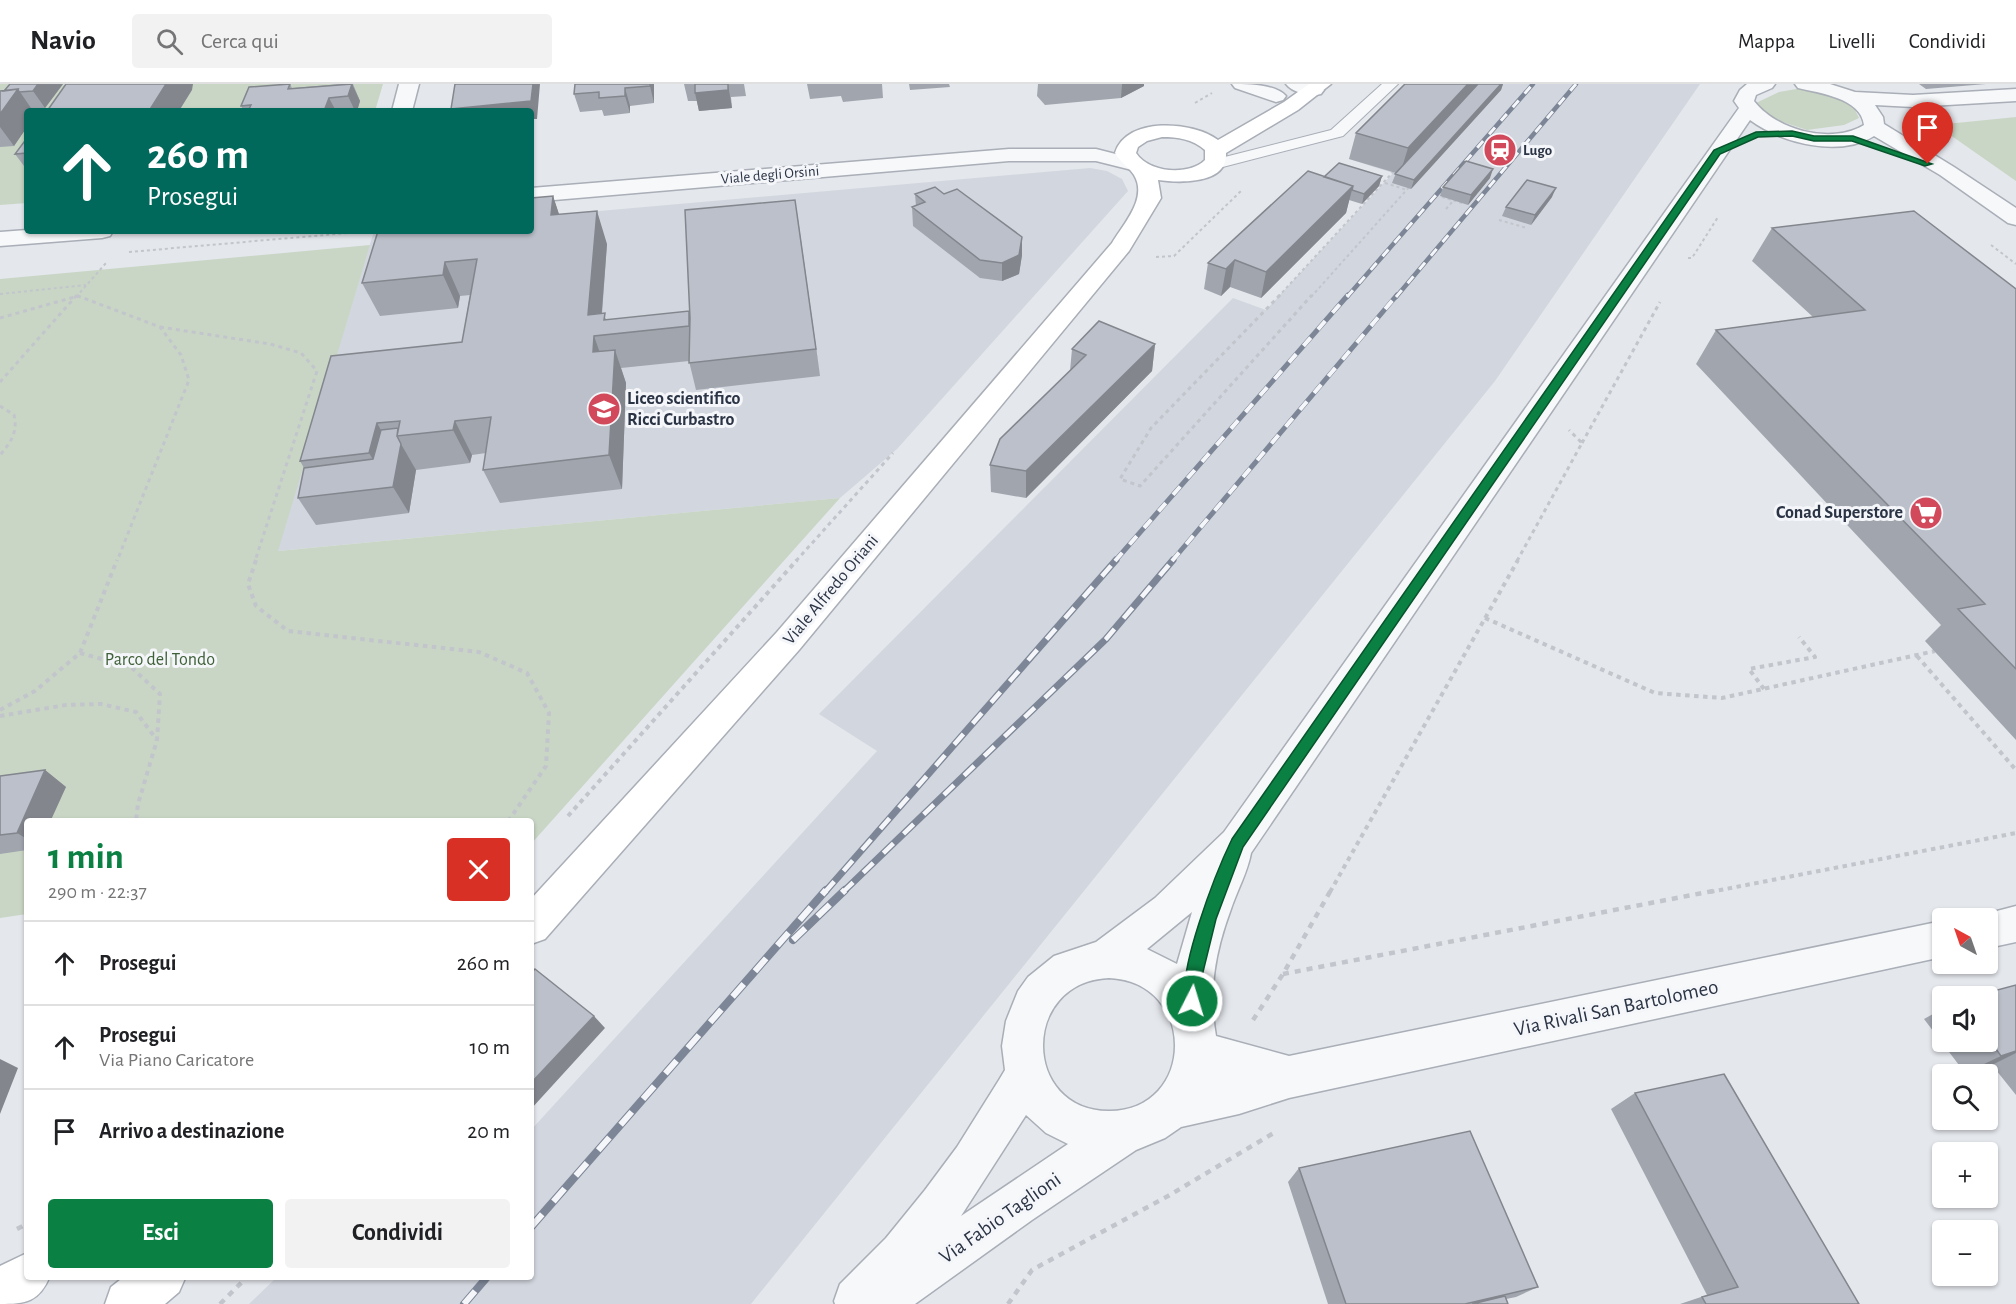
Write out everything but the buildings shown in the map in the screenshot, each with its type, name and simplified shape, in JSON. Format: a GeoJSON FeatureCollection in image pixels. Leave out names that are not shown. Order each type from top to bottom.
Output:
{"type":"FeatureCollection","features":[{"type":"Feature","properties":{"kind":"main road"},"geometry":{"type":"LineString","coordinates":[[1246,110],[1276,96],[1306,86]]}},
{"type":"Feature","properties":{"kind":"main road"},"geometry":{"type":"LineString","coordinates":[[1216,125],[1188,133],[1161,131],[1137,138],[1126,150],[1127,157],[1137,167],[1168,177],[1209,163],[1306,86]]}},
{"type":"Feature","properties":{"kind":"main road"},"geometry":{"type":"LineString","coordinates":[[1188,133],[1210,143],[1209,163]]}},
{"type":"Feature","properties":{"kind":"main road","name":"Viale Alfredo Oriani"},"geometry":{"type":"LineString","coordinates":[[534,923],[1134,252],[1172,200],[1209,163]]}},
{"type":"Feature","properties":{"kind":"main road","name":"Viale Alfredo Oriani"},"geometry":{"type":"LineString","coordinates":[[1134,252],[1150,198],[1149,184],[1137,167]]}},
{"type":"Feature","properties":{"kind":"main road"},"geometry":{"type":"LineString","coordinates":[[0,1292],[24,1278]]}},
{"type":"Feature","properties":{"kind":"main road"},"geometry":{"type":"LineString","coordinates":[[128,1304],[158,1280]]}},
{"type":"Feature","properties":{"kind":"street"},"geometry":{"type":"LineString","coordinates":[[403,108],[409,84]]}},
{"type":"Feature","properties":{"kind":"street"},"geometry":{"type":"LineString","coordinates":[[1242,84],[1276,96]]}},
{"type":"Feature","properties":{"kind":"street"},"geometry":{"type":"LineString","coordinates":[[1758,85],[1746,93],[1744,101],[1748,109],[1765,122],[1792,134]]}},
{"type":"Feature","properties":{"kind":"street"},"geometry":{"type":"LineString","coordinates":[[1814,85],[1851,98],[1913,101],[2016,95]]}},
{"type":"Feature","properties":{"kind":"street"},"geometry":{"type":"LineString","coordinates":[[1851,98],[1873,120],[2016,218]]}},
{"type":"Feature","properties":{"kind":"street"},"geometry":{"type":"LineString","coordinates":[[1717,152],[1756,134],[1853,138],[1867,134],[1873,120],[1888,106],[1913,101]]}},
{"type":"Feature","properties":{"kind":"street"},"geometry":{"type":"LineString","coordinates":[[1104,959],[1168,910],[1237,843],[1748,109]]}},
{"type":"Feature","properties":{"kind":"street","name":"Viale degli Orsini"},"geometry":{"type":"LineString","coordinates":[[1009,155],[1061,145],[1137,138]]}},
{"type":"Feature","properties":{"kind":"street"},"geometry":{"type":"LineString","coordinates":[[1853,138],[1947,171]]}},
{"type":"Feature","properties":{"kind":"street","name":"Viale degli Orsini"},"geometry":{"type":"LineString","coordinates":[[534,195],[1009,155],[1096,155],[1137,167]]}},
{"type":"Feature","properties":{"kind":"street"},"geometry":{"type":"LineString","coordinates":[[0,239],[64,234]]}},
{"type":"Feature","properties":{"kind":"street"},"geometry":{"type":"LineString","coordinates":[[1195,1036],[1177,995],[1155,974],[1131,963],[1104,959],[1078,964],[1055,975],[1036,993],[1024,1018],[1021,1045],[1027,1072],[1040,1097],[1062,1118],[1086,1130],[1112,1134],[1138,1131],[1161,1120],[1174,1107],[1192,1081],[1195,1036],[1192,980],[1205,929],[1237,843]]}},
{"type":"Feature","properties":{"kind":"street"},"geometry":{"type":"LineString","coordinates":[[1998,928],[2016,924]]}},
{"type":"Feature","properties":{"kind":"street","name":"Via Rivali San Bartolomeo"},"geometry":{"type":"LineString","coordinates":[[1174,1107],[1239,1093],[1289,1077],[1932,941]]}},
{"type":"Feature","properties":{"kind":"street","name":"Via Rivali San Bartolomeo"},"geometry":{"type":"LineString","coordinates":[[1195,1036],[1289,1077]]}},
{"type":"Feature","properties":{"kind":"street","name":"Via Fabio Taglioni"},"geometry":{"type":"LineString","coordinates":[[854,1304],[908,1247],[966,1171],[1005,1113],[1027,1072]]}},
{"type":"Feature","properties":{"kind":"street","name":"Via Fabio Taglioni"},"geometry":{"type":"LineString","coordinates":[[876,1304],[1016,1204],[1125,1132]]}},
{"type":"Feature","properties":{"kind":"lane"},"geometry":{"type":"LineString","coordinates":[[1209,163],[1337,133],[1390,84]]}},
{"type":"Feature","properties":{"kind":"path"},"geometry":{"type":"LineString","coordinates":[[1400,174],[1394,172],[1384,182],[1266,310],[1151,428],[1120,479],[1140,486],[1415,181]]}},
{"type":"Feature","properties":{"kind":"path"},"geometry":{"type":"LineString","coordinates":[[1384,182],[1407,190]]}},
{"type":"Feature","properties":{"kind":"path"},"geometry":{"type":"LineString","coordinates":[[1390,190],[1395,186]]}},
{"type":"Feature","properties":{"kind":"path"},"geometry":{"type":"LineString","coordinates":[[1134,252],[1174,256],[1245,187]]}},
{"type":"Feature","properties":{"kind":"path"},"geometry":{"type":"LineString","coordinates":[[1442,197],[1466,204]]}},
{"type":"Feature","properties":{"kind":"path"},"geometry":{"type":"LineString","coordinates":[[1446,209],[1453,201]]}},
{"type":"Feature","properties":{"kind":"path"},"geometry":{"type":"LineString","coordinates":[[1684,258],[1692,258],[1723,210]]}},
{"type":"Feature","properties":{"kind":"path"},"geometry":{"type":"LineString","coordinates":[[1499,220],[1527,228]]}},
{"type":"Feature","properties":{"kind":"path"},"geometry":{"type":"LineString","coordinates":[[1507,229],[1511,223]]}},
{"type":"Feature","properties":{"kind":"path"},"geometry":{"type":"LineString","coordinates":[[126,252],[336,234]]}},
{"type":"Feature","properties":{"kind":"path"},"geometry":{"type":"LineString","coordinates":[[1986,241],[2016,264]]}},
{"type":"Feature","properties":{"kind":"path"},"geometry":{"type":"LineString","coordinates":[[0,382],[107,262]]}},
{"type":"Feature","properties":{"kind":"path"},"geometry":{"type":"LineString","coordinates":[[0,294],[87,285]]}},
{"type":"Feature","properties":{"kind":"path"},"geometry":{"type":"LineString","coordinates":[[0,318],[78,296],[160,327],[270,344],[301,353],[317,371],[248,584],[256,606],[288,631],[479,652],[527,673],[549,713],[546,766],[510,818]]}},
{"type":"Feature","properties":{"kind":"path"},"geometry":{"type":"LineString","coordinates":[[1247,1029],[1283,974],[1485,618],[1661,300]]}},
{"type":"Feature","properties":{"kind":"path"},"geometry":{"type":"LineString","coordinates":[[0,710],[35,691],[80,653],[189,380],[181,355],[160,327]]}},
{"type":"Feature","properties":{"kind":"path"},"geometry":{"type":"LineString","coordinates":[[0,406],[14,415],[18,428],[11,443],[0,455]]}},
{"type":"Feature","properties":{"kind":"path"},"geometry":{"type":"LineString","coordinates":[[1565,426],[1582,443]]}},
{"type":"Feature","properties":{"kind":"path"},"geometry":{"type":"LineString","coordinates":[[563,823],[897,449]]}},
{"type":"Feature","properties":{"kind":"path"},"geometry":{"type":"LineString","coordinates":[[1485,618],[1655,693],[1722,698],[1935,651]]}},
{"type":"Feature","properties":{"kind":"path"},"geometry":{"type":"LineString","coordinates":[[1764,689],[1749,669],[1815,657],[1799,637]]}},
{"type":"Feature","properties":{"kind":"path"},"geometry":{"type":"LineString","coordinates":[[80,653],[131,667],[160,694],[158,740],[138,804],[136,818]]}},
{"type":"Feature","properties":{"kind":"path"},"geometry":{"type":"LineString","coordinates":[[1917,656],[2016,770]]}},
{"type":"Feature","properties":{"kind":"path"},"geometry":{"type":"LineString","coordinates":[[0,716],[66,705],[101,704],[136,712],[158,740]]}},
{"type":"Feature","properties":{"kind":"path"},"geometry":{"type":"LineString","coordinates":[[1283,974],[2016,833]]}},
{"type":"Feature","properties":{"kind":"path"},"geometry":{"type":"LineString","coordinates":[[1008,1304],[1032,1270],[1168,1196],[1297,1119],[1289,1077]]}},
{"type":"Feature","properties":{"kind":"path"},"geometry":{"type":"LineString","coordinates":[[220,1304],[244,1280]]}},
{"type":"Feature","properties":{"kind":"shaded area"},"geometry":{"type":"Polygon","coordinates":[[[1423,84],[1700,84],[1495,381],[751,1304],[249,1304],[274,1280],[534,1280],[534,1127],[877,751],[819,714],[1233,298],[1266,310],[1393,173],[1349,159],[1423,84]]]}},
{"type":"Feature","properties":{"kind":"shaded area","name":"Liceo scientifico Ricci Curbastro"},"geometry":{"type":"Polygon","coordinates":[[[1090,168],[1107,171],[1122,179],[1128,191],[897,449],[840,498],[277,551],[373,234],[534,234],[534,217],[1090,168]]]}},
{"type":"Feature","properties":{"kind":"green space"},"geometry":{"type":"Polygon","coordinates":[[[0,84],[383,84],[376,108],[24,108],[24,203],[0,205],[0,84]]]}},
{"type":"Feature","properties":{"kind":"green space"},"geometry":{"type":"Polygon","coordinates":[[[1814,86],[1853,106],[1859,118],[1844,125],[1807,130],[1770,118],[1756,103],[1779,92],[1814,86]]]}},
{"type":"Feature","properties":{"kind":"green space"},"geometry":{"type":"Polygon","coordinates":[[[2016,117],[2016,181],[1936,125],[2016,117]]]}},
{"type":"Feature","properties":{"kind":"green space","name":"Parco del Tondo"},"geometry":{"type":"Polygon","coordinates":[[[370,245],[278,551],[840,498],[534,841],[534,818],[24,818],[24,914],[0,918],[0,279],[370,245]]]}},
{"type":"Feature","properties":{"kind":"railway"},"geometry":{"type":"LineString","coordinates":[[1347,297],[1533,84]]}},
{"type":"Feature","properties":{"kind":"railway"},"geometry":{"type":"LineString","coordinates":[[1396,297],[1576,84]]}},
{"type":"Feature","properties":{"kind":"railway"},"geometry":{"type":"LineString","coordinates":[[1115,561],[1348,295]]}},
{"type":"Feature","properties":{"kind":"railway"},"geometry":{"type":"LineString","coordinates":[[1172,561],[1397,295]]}},
{"type":"Feature","properties":{"kind":"railway"},"geometry":{"type":"LineString","coordinates":[[825,892],[1116,560]]}},
{"type":"Feature","properties":{"kind":"railway"},"geometry":{"type":"LineString","coordinates":[[843,892],[1106,639],[1173,560]]}},
{"type":"Feature","properties":{"kind":"railway"},"geometry":{"type":"LineString","coordinates":[[534,1224],[826,890]]}},
{"type":"Feature","properties":{"kind":"railway"},"geometry":{"type":"LineString","coordinates":[[793,940],[845,890]]}},
{"type":"Feature","properties":{"kind":"railway"},"geometry":{"type":"LineString","coordinates":[[464,1304],[485,1280]]}},
{"type":"Feature","properties":{"kind":"place","name":"Lugo"},"geometry":{"type":"Point","coordinates":[1500,150]}},
{"type":"Feature","properties":{"kind":"place","name":"Liceo scientifico Ricci Curbastro"},"geometry":{"type":"Point","coordinates":[604,409]}},
{"type":"Feature","properties":{"kind":"place","name":"Conad Superstore"},"geometry":{"type":"Point","coordinates":[1926,513]}},
{"type":"Feature","properties":{"kind":"route"},"geometry":{"type":"LineString","coordinates":[[1192,1001],[1192,980],[1208,919],[1237,843],[1717,152],[1756,134],[1776,133],[1835,140],[1853,138],[1928,164]]}}]}
